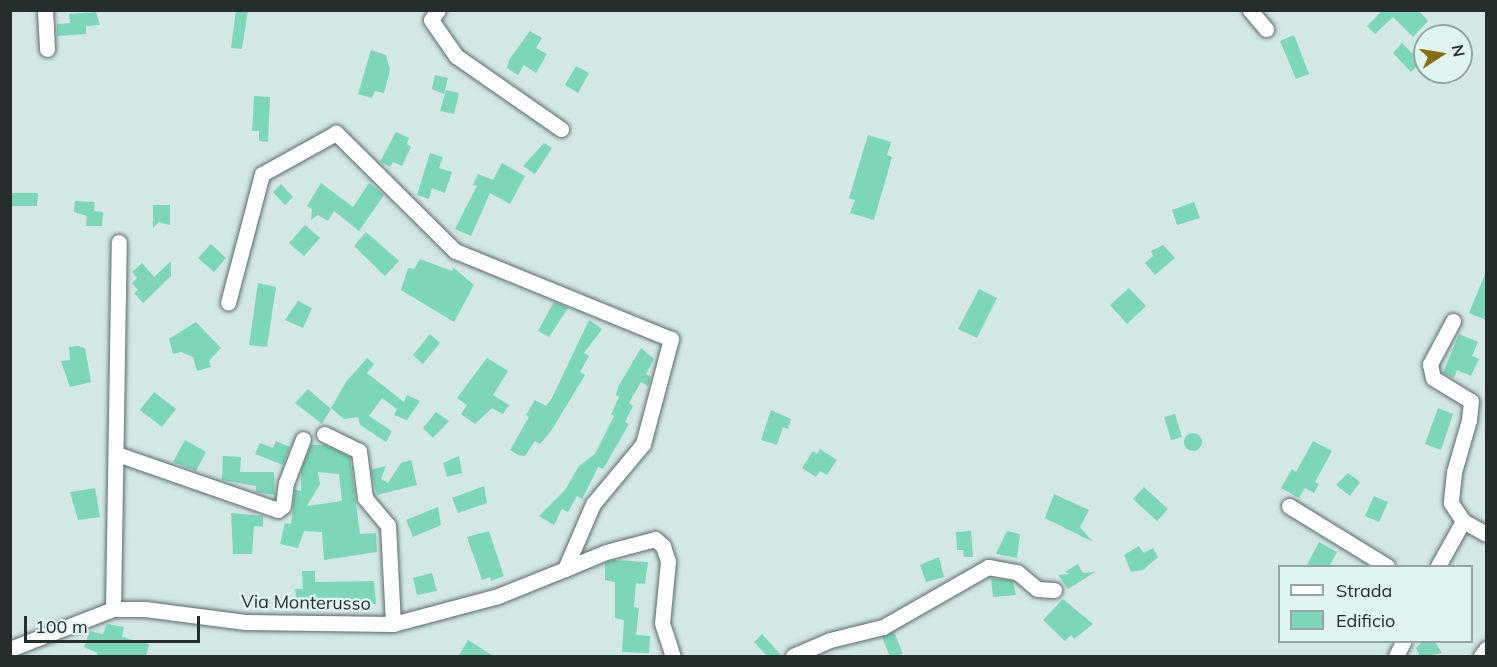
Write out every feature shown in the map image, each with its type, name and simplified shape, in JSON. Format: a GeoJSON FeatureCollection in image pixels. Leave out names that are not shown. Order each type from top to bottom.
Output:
{"type":"FeatureCollection","features":[{"type":"Feature","properties":{"kind":"street"},"geometry":{"type":"LineString","coordinates":[[45,10],[47,50]]}},
{"type":"Feature","properties":{"kind":"street"},"geometry":{"type":"LineString","coordinates":[[438,10],[431,20],[456,56],[561,129]]}},
{"type":"Feature","properties":{"kind":"street"},"geometry":{"type":"LineString","coordinates":[[1250,10],[1266,29]]}},
{"type":"Feature","properties":{"kind":"street"},"geometry":{"type":"LineString","coordinates":[[228,303],[262,174],[336,133],[455,251],[671,339],[643,444],[593,504],[566,569]]}},
{"type":"Feature","properties":{"kind":"street"},"geometry":{"type":"LineString","coordinates":[[113,609],[119,242]]}},
{"type":"Feature","properties":{"kind":"street"},"geometry":{"type":"LineString","coordinates":[[1453,321],[1431,364],[1431,374],[1470,401],[1469,420],[1454,472],[1451,503],[1463,521],[1486,534]]}},
{"type":"Feature","properties":{"kind":"street"},"geometry":{"type":"LineString","coordinates":[[324,434],[359,451],[365,498],[388,525],[393,624]]}},
{"type":"Feature","properties":{"kind":"street"},"geometry":{"type":"LineString","coordinates":[[117,454],[278,510],[283,506],[286,483],[303,439]]}},
{"type":"Feature","properties":{"kind":"street"},"geometry":{"type":"LineString","coordinates":[[1289,506],[1384,565]]}},
{"type":"Feature","properties":{"kind":"street"},"geometry":{"type":"LineString","coordinates":[[1439,565],[1463,521]]}},
{"type":"Feature","properties":{"kind":"street","name":"Via Monterusso"},"geometry":{"type":"LineString","coordinates":[[10,649],[113,609],[145,609],[245,622],[393,624],[498,596],[606,552],[655,539],[663,546],[668,561],[662,623],[673,657]]}},
{"type":"Feature","properties":{"kind":"street"},"geometry":{"type":"LineString","coordinates":[[793,657],[830,640],[883,627],[988,567],[1017,572],[1037,589],[1054,590]]}},
{"type":"Feature","properties":{"kind":"street"},"geometry":{"type":"LineString","coordinates":[[1396,657],[1403,643]]}},
{"type":"Feature","properties":{"kind":"street"},"geometry":{"type":"LineString","coordinates":[[1481,657],[1486,649]]}},
{"type":"Feature","properties":{"kind":"building"},"geometry":{"type":"Polygon","coordinates":[[[236,10],[248,10],[242,49],[231,48],[236,10]]]}},
{"type":"Feature","properties":{"kind":"building"},"geometry":{"type":"Polygon","coordinates":[[[1383,10],[1418,10],[1428,21],[1425,24],[1413,24],[1413,37],[1393,17],[1375,34],[1367,26],[1383,10]]]}},
{"type":"Feature","properties":{"kind":"building"},"geometry":{"type":"Polygon","coordinates":[[[96,12],[100,25],[86,26],[86,34],[57,36],[57,24],[70,23],[69,14],[96,12]]]}},
{"type":"Feature","properties":{"kind":"building"},"geometry":{"type":"Polygon","coordinates":[[[530,31],[542,38],[536,48],[547,54],[536,73],[524,65],[518,75],[507,68],[509,60],[530,31]]]}},
{"type":"Feature","properties":{"kind":"building"},"geometry":{"type":"Polygon","coordinates":[[[1294,35],[1309,74],[1296,79],[1280,41],[1294,35]]]}},
{"type":"Feature","properties":{"kind":"building"},"geometry":{"type":"Polygon","coordinates":[[[1402,43],[1413,54],[1413,70],[1411,72],[1393,53],[1402,43]]]}},
{"type":"Feature","properties":{"kind":"building"},"geometry":{"type":"Polygon","coordinates":[[[371,50],[386,55],[390,70],[384,93],[375,91],[372,98],[358,94],[371,50]]]}},
{"type":"Feature","properties":{"kind":"building"},"geometry":{"type":"Polygon","coordinates":[[[576,66],[589,73],[578,93],[565,85],[576,66]]]}},
{"type":"Feature","properties":{"kind":"building"},"geometry":{"type":"Polygon","coordinates":[[[435,75],[448,78],[444,94],[432,89],[435,75]]]}},
{"type":"Feature","properties":{"kind":"building"},"geometry":{"type":"Polygon","coordinates":[[[446,90],[459,93],[454,114],[440,111],[446,90]]]}},
{"type":"Feature","properties":{"kind":"building"},"geometry":{"type":"Polygon","coordinates":[[[254,96],[270,97],[268,142],[259,141],[259,131],[252,131],[254,96]]]}},
{"type":"Feature","properties":{"kind":"building"},"geometry":{"type":"Polygon","coordinates":[[[396,132],[409,138],[407,144],[411,147],[402,166],[393,162],[390,167],[380,162],[396,132]]]}},
{"type":"Feature","properties":{"kind":"building"},"geometry":{"type":"Polygon","coordinates":[[[868,135],[891,142],[887,155],[892,157],[874,220],[850,213],[855,200],[849,198],[868,135]]]}},
{"type":"Feature","properties":{"kind":"building"},"geometry":{"type":"Polygon","coordinates":[[[544,143],[552,148],[535,174],[523,166],[544,143]]]}},
{"type":"Feature","properties":{"kind":"building"},"geometry":{"type":"Polygon","coordinates":[[[430,153],[443,157],[439,168],[452,172],[445,193],[432,188],[429,199],[417,195],[430,153]]]}},
{"type":"Feature","properties":{"kind":"building"},"geometry":{"type":"Polygon","coordinates":[[[502,163],[525,176],[510,204],[490,193],[471,236],[455,229],[477,186],[473,185],[478,174],[493,180],[502,163]]]}},
{"type":"Feature","properties":{"kind":"building"},"geometry":{"type":"Polygon","coordinates":[[[321,183],[353,207],[369,183],[384,195],[359,231],[334,211],[328,221],[318,215],[311,220],[312,209],[307,206],[321,183]]]}},
{"type":"Feature","properties":{"kind":"building"},"geometry":{"type":"Polygon","coordinates":[[[281,184],[293,197],[285,205],[273,192],[281,184]]]}},
{"type":"Feature","properties":{"kind":"building"},"geometry":{"type":"Polygon","coordinates":[[[10,193],[38,193],[37,206],[10,206],[10,193]]]}},
{"type":"Feature","properties":{"kind":"building"},"geometry":{"type":"Polygon","coordinates":[[[75,201],[95,202],[94,211],[103,212],[102,226],[86,226],[87,216],[74,212],[75,201]]]}},
{"type":"Feature","properties":{"kind":"building"},"geometry":{"type":"Polygon","coordinates":[[[1194,202],[1200,218],[1177,225],[1172,210],[1194,202]]]}},
{"type":"Feature","properties":{"kind":"building"},"geometry":{"type":"Polygon","coordinates":[[[153,205],[170,205],[170,225],[159,222],[153,228],[153,205]]]}},
{"type":"Feature","properties":{"kind":"building"},"geometry":{"type":"Polygon","coordinates":[[[305,225],[320,238],[304,256],[289,243],[305,225]]]}},
{"type":"Feature","properties":{"kind":"building"},"geometry":{"type":"Polygon","coordinates":[[[366,232],[399,261],[385,276],[354,246],[366,232]]]}},
{"type":"Feature","properties":{"kind":"building"},"geometry":{"type":"Polygon","coordinates":[[[211,244],[226,258],[214,272],[198,258],[211,244]]]}},
{"type":"Feature","properties":{"kind":"building"},"geometry":{"type":"Polygon","coordinates":[[[1163,245],[1175,258],[1155,275],[1145,263],[1153,256],[1151,251],[1163,245]]]}},
{"type":"Feature","properties":{"kind":"building"},"geometry":{"type":"Polygon","coordinates":[[[420,259],[452,271],[454,268],[474,285],[454,322],[401,290],[408,268],[414,269],[420,259]]]}},
{"type":"Feature","properties":{"kind":"building"},"geometry":{"type":"Polygon","coordinates":[[[171,261],[171,276],[143,303],[134,293],[138,290],[132,283],[137,278],[132,272],[142,263],[154,277],[171,261]]]}},
{"type":"Feature","properties":{"kind":"building"},"geometry":{"type":"Polygon","coordinates":[[[1486,272],[1486,320],[1469,313],[1486,272]]]}},
{"type":"Feature","properties":{"kind":"building"},"geometry":{"type":"Polygon","coordinates":[[[258,283],[276,287],[267,347],[249,345],[258,283]]]}},
{"type":"Feature","properties":{"kind":"building"},"geometry":{"type":"Polygon","coordinates":[[[1129,288],[1146,306],[1127,324],[1110,305],[1129,288]]]}},
{"type":"Feature","properties":{"kind":"building"},"geometry":{"type":"Polygon","coordinates":[[[979,289],[997,298],[977,338],[958,329],[979,289]]]}},
{"type":"Feature","properties":{"kind":"building"},"geometry":{"type":"Polygon","coordinates":[[[298,301],[312,308],[303,328],[285,320],[298,301]]]}},
{"type":"Feature","properties":{"kind":"building"},"geometry":{"type":"Polygon","coordinates":[[[554,302],[568,308],[549,337],[538,331],[554,302]]]}},
{"type":"Feature","properties":{"kind":"building"},"geometry":{"type":"Polygon","coordinates":[[[589,320],[602,329],[584,353],[589,356],[580,372],[585,375],[551,431],[540,444],[535,441],[525,456],[518,455],[510,450],[529,417],[526,415],[535,400],[546,406],[552,398],[589,320]]]}},
{"type":"Feature","properties":{"kind":"building"},"geometry":{"type":"Polygon","coordinates":[[[196,322],[221,348],[209,361],[211,367],[197,371],[193,357],[181,352],[173,354],[169,339],[196,322]]]}},
{"type":"Feature","properties":{"kind":"building"},"geometry":{"type":"Polygon","coordinates":[[[430,334],[440,343],[423,364],[413,355],[430,334]]]}},
{"type":"Feature","properties":{"kind":"building"},"geometry":{"type":"Polygon","coordinates":[[[1459,334],[1478,342],[1472,356],[1479,359],[1471,376],[1457,370],[1454,378],[1443,373],[1459,334]]]}},
{"type":"Feature","properties":{"kind":"building"},"geometry":{"type":"Polygon","coordinates":[[[69,347],[85,348],[91,382],[70,387],[61,361],[70,360],[69,347]]]}},
{"type":"Feature","properties":{"kind":"building"},"geometry":{"type":"Polygon","coordinates":[[[641,348],[654,359],[646,374],[651,377],[648,386],[641,382],[629,403],[633,406],[625,422],[629,424],[603,469],[598,467],[582,499],[577,496],[568,512],[562,509],[554,525],[539,516],[565,490],[579,466],[595,454],[614,416],[611,414],[619,397],[616,395],[618,387],[641,348]]]}},
{"type":"Feature","properties":{"kind":"building"},"geometry":{"type":"Polygon","coordinates":[[[367,358],[374,364],[367,373],[404,402],[407,395],[420,401],[407,420],[394,415],[397,409],[382,398],[369,416],[392,431],[386,442],[360,425],[358,417],[344,419],[331,408],[346,382],[367,358]]]}},
{"type":"Feature","properties":{"kind":"building"},"geometry":{"type":"Polygon","coordinates":[[[487,358],[508,371],[493,395],[509,405],[503,414],[492,408],[475,424],[461,414],[467,405],[457,398],[487,358]]]}},
{"type":"Feature","properties":{"kind":"building"},"geometry":{"type":"Polygon","coordinates":[[[308,389],[331,409],[322,424],[295,403],[308,389]]]}},
{"type":"Feature","properties":{"kind":"building"},"geometry":{"type":"Polygon","coordinates":[[[154,392],[176,409],[162,427],[140,410],[154,392]]]}},
{"type":"Feature","properties":{"kind":"building"},"geometry":{"type":"Polygon","coordinates":[[[1438,408],[1453,414],[1441,450],[1425,444],[1438,408]]]}},
{"type":"Feature","properties":{"kind":"building"},"geometry":{"type":"Polygon","coordinates":[[[771,410],[791,419],[788,429],[783,427],[777,445],[761,440],[771,410]]]}},
{"type":"Feature","properties":{"kind":"building"},"geometry":{"type":"Polygon","coordinates":[[[436,412],[449,421],[433,438],[423,428],[436,412]]]}},
{"type":"Feature","properties":{"kind":"building"},"geometry":{"type":"Polygon","coordinates":[[[1175,414],[1182,437],[1171,440],[1164,417],[1175,414]]]}},
{"type":"Feature","properties":{"kind":"building"},"geometry":{"type":"Polygon","coordinates":[[[1193,433],[1199,436],[1202,442],[1199,448],[1193,451],[1187,448],[1184,442],[1187,436],[1193,433]]]}},
{"type":"Feature","properties":{"kind":"building"},"geometry":{"type":"Polygon","coordinates":[[[185,440],[206,452],[196,471],[173,462],[185,440]]]}},
{"type":"Feature","properties":{"kind":"building"},"geometry":{"type":"Polygon","coordinates":[[[276,441],[290,447],[283,465],[255,454],[260,443],[273,448],[276,441]]]}},
{"type":"Feature","properties":{"kind":"building"},"geometry":{"type":"Polygon","coordinates":[[[1313,441],[1332,451],[1315,482],[1319,484],[1314,493],[1305,488],[1299,498],[1281,488],[1292,469],[1296,472],[1313,441]]]}},
{"type":"Feature","properties":{"kind":"building"},"geometry":{"type":"Polygon","coordinates":[[[311,445],[325,445],[350,457],[360,534],[376,533],[377,552],[324,560],[322,532],[304,531],[298,548],[280,544],[285,523],[291,524],[295,490],[301,491],[301,470],[311,445]],[[318,472],[320,484],[307,506],[342,501],[339,474],[318,472]]]}},
{"type":"Feature","properties":{"kind":"building"},"geometry":{"type":"Polygon","coordinates":[[[820,449],[837,460],[827,475],[820,471],[816,477],[802,468],[813,451],[817,454],[820,449]]]}},
{"type":"Feature","properties":{"kind":"building"},"geometry":{"type":"Polygon","coordinates":[[[223,456],[241,457],[240,472],[274,472],[275,495],[256,492],[256,486],[222,480],[223,456]]]}},
{"type":"Feature","properties":{"kind":"building"},"geometry":{"type":"Polygon","coordinates":[[[459,456],[462,473],[447,477],[443,463],[459,456]]]}},
{"type":"Feature","properties":{"kind":"building"},"geometry":{"type":"Polygon","coordinates":[[[411,460],[417,485],[377,495],[371,470],[386,466],[381,479],[388,483],[401,463],[411,460]]]}},
{"type":"Feature","properties":{"kind":"building"},"geometry":{"type":"Polygon","coordinates":[[[1348,473],[1360,482],[1350,496],[1336,485],[1348,473]]]}},
{"type":"Feature","properties":{"kind":"building"},"geometry":{"type":"Polygon","coordinates":[[[484,486],[487,503],[458,513],[452,498],[484,486]]]}},
{"type":"Feature","properties":{"kind":"building"},"geometry":{"type":"Polygon","coordinates":[[[1144,487],[1168,509],[1157,521],[1133,499],[1144,487]]]}},
{"type":"Feature","properties":{"kind":"building"},"geometry":{"type":"Polygon","coordinates":[[[95,488],[100,517],[78,520],[70,492],[95,488]]]}},
{"type":"Feature","properties":{"kind":"building"},"geometry":{"type":"Polygon","coordinates":[[[1054,494],[1089,510],[1080,527],[1093,542],[1045,518],[1054,494]]]}},
{"type":"Feature","properties":{"kind":"building"},"geometry":{"type":"Polygon","coordinates":[[[1374,496],[1388,502],[1379,522],[1365,516],[1374,496]]]}},
{"type":"Feature","properties":{"kind":"building"},"geometry":{"type":"Polygon","coordinates":[[[438,507],[441,525],[413,537],[406,520],[438,507]]]}},
{"type":"Feature","properties":{"kind":"building"},"geometry":{"type":"Polygon","coordinates":[[[231,513],[263,516],[263,527],[254,526],[252,554],[233,554],[231,513]]]}},
{"type":"Feature","properties":{"kind":"building"},"geometry":{"type":"Polygon","coordinates":[[[489,531],[504,576],[491,581],[490,577],[482,580],[467,537],[489,531]]]}},
{"type":"Feature","properties":{"kind":"building"},"geometry":{"type":"Polygon","coordinates":[[[971,531],[973,557],[964,557],[963,550],[957,550],[956,532],[971,531]]]}},
{"type":"Feature","properties":{"kind":"building"},"geometry":{"type":"Polygon","coordinates":[[[1007,531],[1020,534],[1017,558],[996,554],[1007,531]]]}},
{"type":"Feature","properties":{"kind":"building"},"geometry":{"type":"Polygon","coordinates":[[[1319,542],[1337,552],[1330,565],[1307,565],[1319,542]]]}},
{"type":"Feature","properties":{"kind":"building"},"geometry":{"type":"Polygon","coordinates":[[[1139,546],[1144,553],[1153,548],[1158,557],[1143,570],[1131,572],[1124,555],[1139,546]]]}},
{"type":"Feature","properties":{"kind":"building"},"geometry":{"type":"Polygon","coordinates":[[[939,557],[944,577],[926,582],[920,565],[939,557]]]}},
{"type":"Feature","properties":{"kind":"building"},"geometry":{"type":"Polygon","coordinates":[[[614,560],[648,562],[645,584],[636,583],[634,607],[639,608],[636,635],[650,636],[649,653],[622,652],[624,620],[615,618],[615,582],[605,580],[605,563],[614,560]]]}},
{"type":"Feature","properties":{"kind":"building"},"geometry":{"type":"Polygon","coordinates":[[[1078,564],[1083,573],[1095,572],[1068,589],[1058,575],[1070,574],[1065,572],[1078,564]]]}},
{"type":"Feature","properties":{"kind":"building"},"geometry":{"type":"Polygon","coordinates":[[[302,571],[315,571],[315,582],[374,581],[376,604],[297,603],[295,589],[303,589],[302,571]]]}},
{"type":"Feature","properties":{"kind":"building"},"geometry":{"type":"Polygon","coordinates":[[[432,573],[437,591],[417,595],[413,578],[432,573]]]}},
{"type":"Feature","properties":{"kind":"building"},"geometry":{"type":"Polygon","coordinates":[[[991,578],[1013,581],[1016,595],[993,597],[991,578]]]}},
{"type":"Feature","properties":{"kind":"building"},"geometry":{"type":"Polygon","coordinates":[[[1063,599],[1093,624],[1074,639],[1071,635],[1065,641],[1043,620],[1063,599]]]}},
{"type":"Feature","properties":{"kind":"building"},"geometry":{"type":"Polygon","coordinates":[[[107,624],[124,627],[122,637],[149,644],[146,657],[97,657],[97,653],[84,647],[90,631],[103,634],[107,624]]]}},
{"type":"Feature","properties":{"kind":"building"},"geometry":{"type":"Polygon","coordinates":[[[894,632],[903,654],[890,657],[882,637],[894,632]]]}},
{"type":"Feature","properties":{"kind":"building"},"geometry":{"type":"Polygon","coordinates":[[[762,634],[783,657],[768,657],[754,642],[762,634]]]}},
{"type":"Feature","properties":{"kind":"building"},"geometry":{"type":"Polygon","coordinates":[[[468,640],[495,657],[458,657],[468,640]]]}},
{"type":"Feature","properties":{"kind":"building"},"geometry":{"type":"Polygon","coordinates":[[[1421,643],[1436,643],[1442,653],[1420,657],[1416,648],[1421,643]]]}}]}
